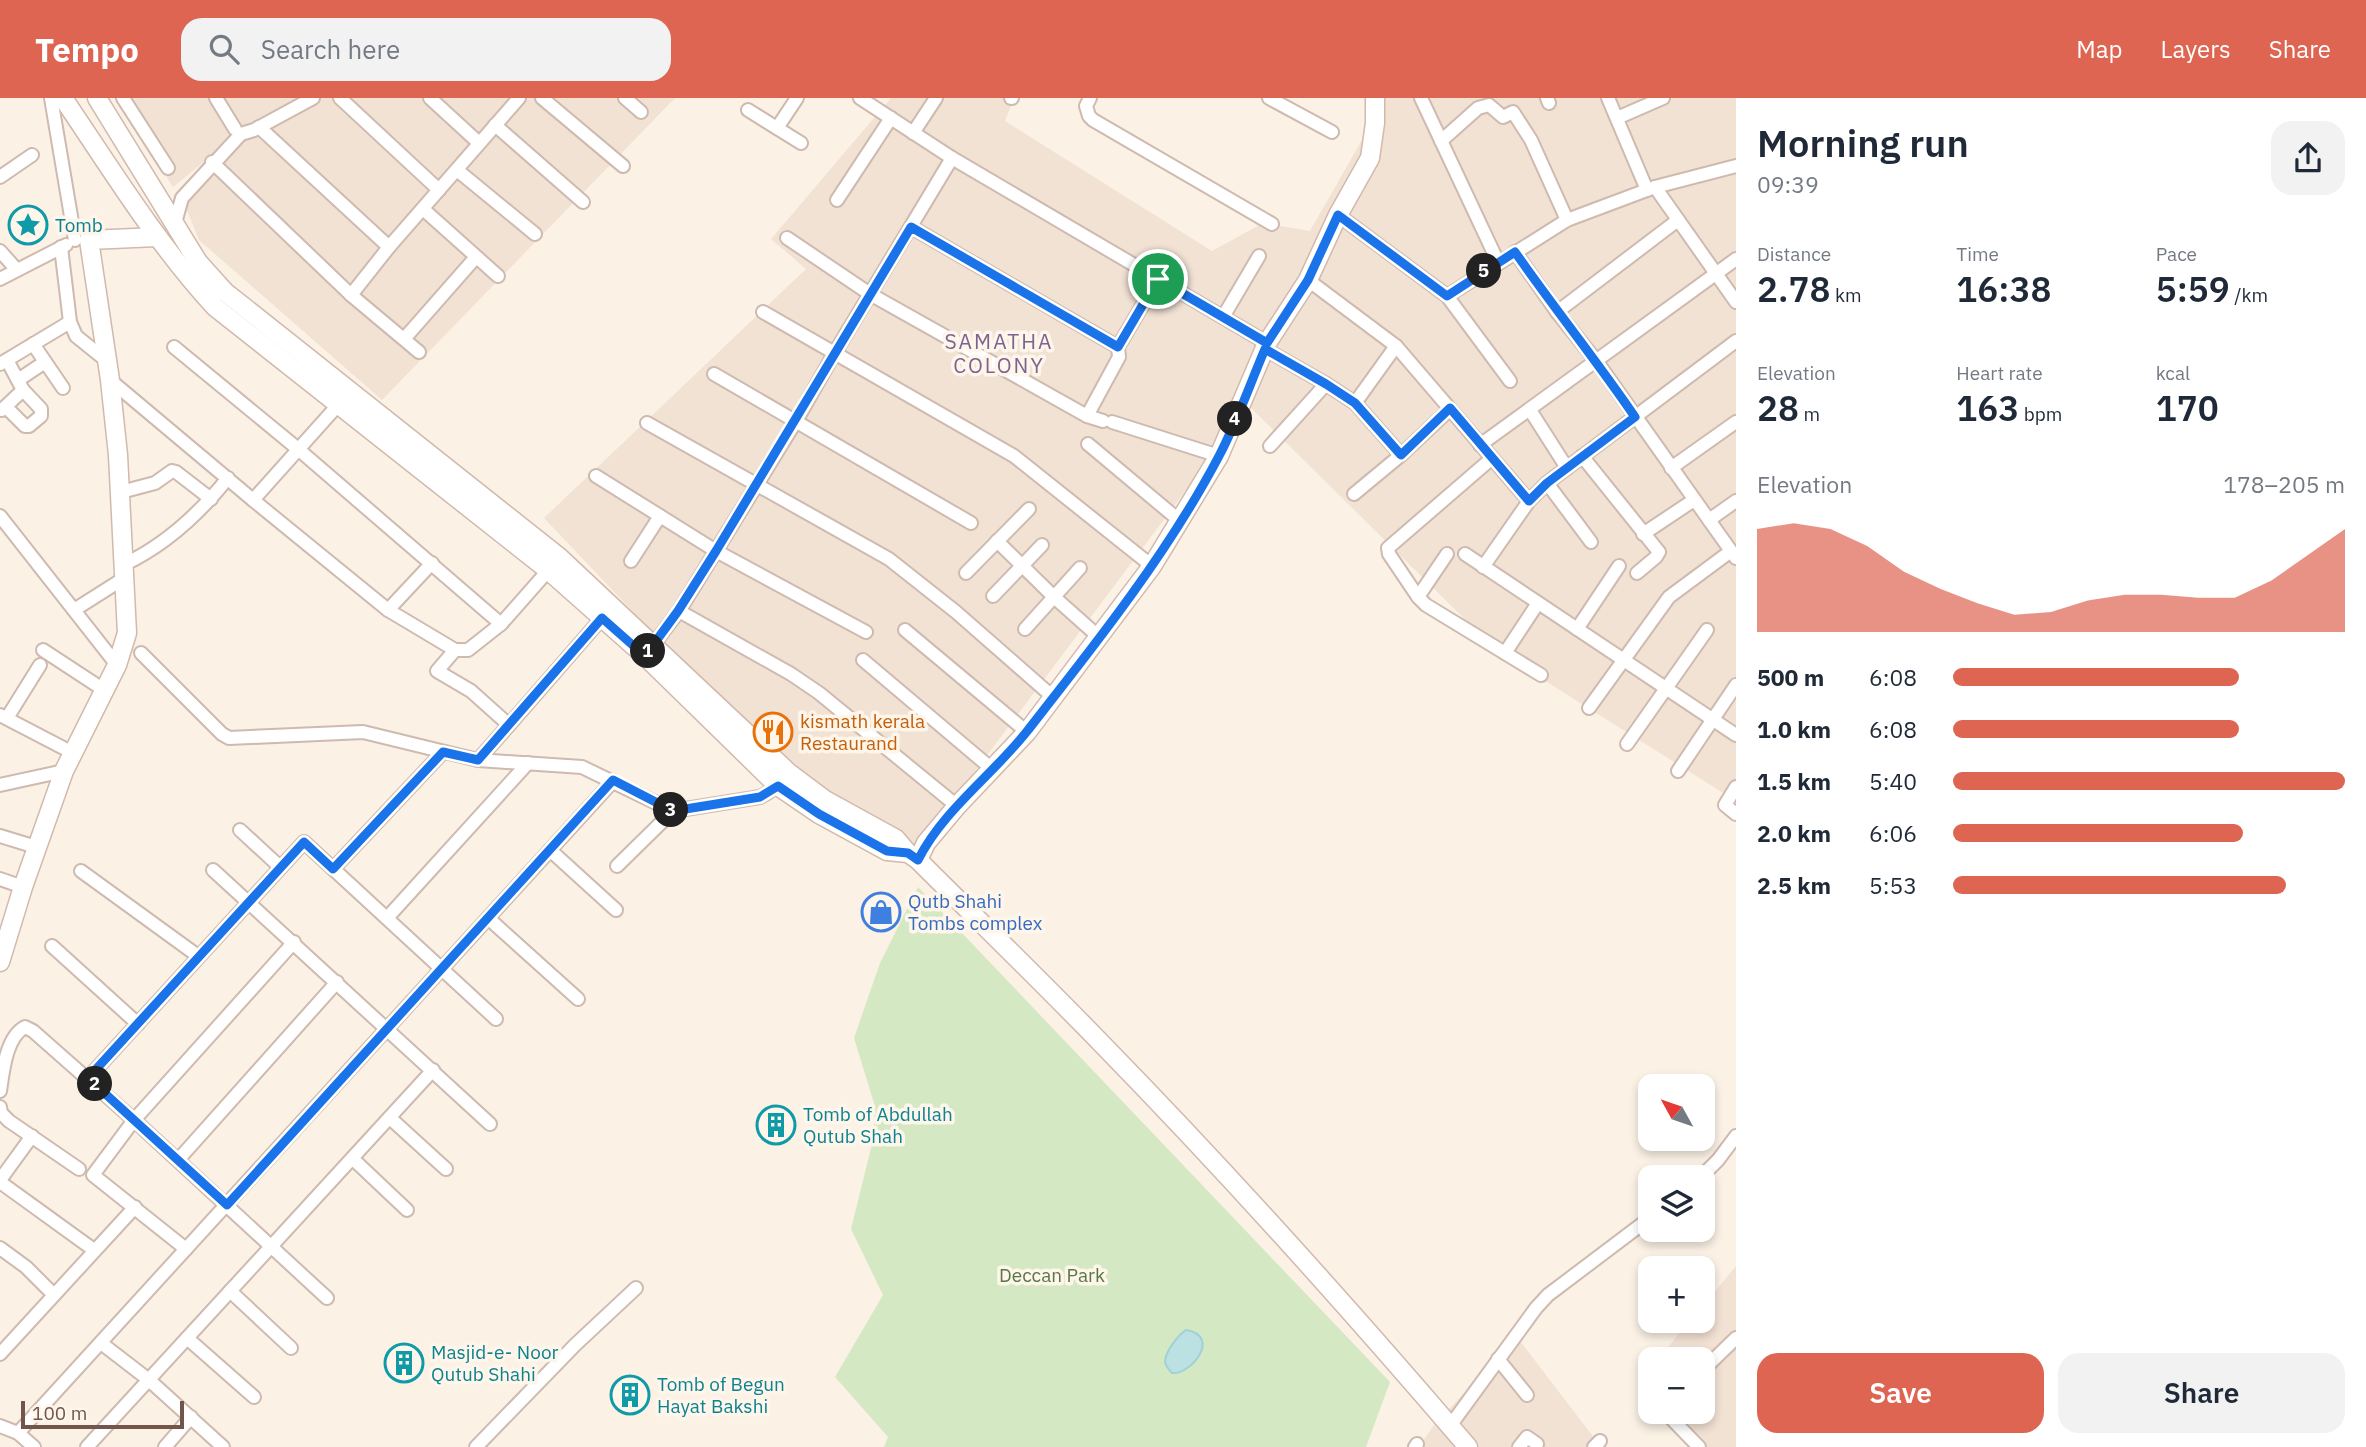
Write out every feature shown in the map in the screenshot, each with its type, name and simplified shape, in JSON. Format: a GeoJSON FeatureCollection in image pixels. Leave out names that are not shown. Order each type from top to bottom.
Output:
{"type":"FeatureCollection","features":[{"type":"Feature","properties":{"kind":"street"},"geometry":{"type":"LineString","coordinates":[[0,962],[6,923],[23,887],[64,771],[117,665],[127,633],[121,492],[110,380],[51,98]]}},
{"type":"Feature","properties":{"kind":"street"},"geometry":{"type":"LineString","coordinates":[[63,98],[157,237],[187,277],[215,307],[338,405],[554,563],[602,618],[649,650]]}},
{"type":"Feature","properties":{"kind":"street"},"geometry":{"type":"LineString","coordinates":[[97,98],[198,262],[225,292],[554,563],[784,779],[896,839],[1140,1084],[1301,1256],[1464,1445]]}},
{"type":"Feature","properties":{"kind":"street"},"geometry":{"type":"LineString","coordinates":[[123,98],[169,168]]}},
{"type":"Feature","properties":{"kind":"street"},"geometry":{"type":"LineString","coordinates":[[216,98],[235,129]]}},
{"type":"Feature","properties":{"kind":"street"},"geometry":{"type":"LineString","coordinates":[[0,279],[61,247],[82,240],[157,237],[175,223],[182,198],[212,162],[241,134],[313,98]]}},
{"type":"Feature","properties":{"kind":"street"},"geometry":{"type":"LineString","coordinates":[[340,98],[439,190]]}},
{"type":"Feature","properties":{"kind":"street"},"geometry":{"type":"LineString","coordinates":[[430,98],[480,143]]}},
{"type":"Feature","properties":{"kind":"street"},"geometry":{"type":"LineString","coordinates":[[351,295],[389,247],[519,98]]}},
{"type":"Feature","properties":{"kind":"street"},"geometry":{"type":"LineString","coordinates":[[542,98],[623,166]]}},
{"type":"Feature","properties":{"kind":"street"},"geometry":{"type":"LineString","coordinates":[[625,98],[641,112]]}},
{"type":"Feature","properties":{"kind":"street"},"geometry":{"type":"LineString","coordinates":[[777,128],[797,98]]}},
{"type":"Feature","properties":{"kind":"street"},"geometry":{"type":"LineString","coordinates":[[913,133],[936,98]]}},
{"type":"Feature","properties":{"kind":"street"},"geometry":{"type":"LineString","coordinates":[[1090,98],[1086,106],[1093,120],[1272,224]]}},
{"type":"Feature","properties":{"kind":"street"},"geometry":{"type":"LineString","coordinates":[[1269,98],[1332,132]]}},
{"type":"Feature","properties":{"kind":"street"},"geometry":{"type":"LineString","coordinates":[[913,857],[1027,732],[1152,566],[1219,456],[1266,346],[1308,280],[1338,215],[1370,158],[1375,98]]}},
{"type":"Feature","properties":{"kind":"street"},"geometry":{"type":"LineString","coordinates":[[1421,98],[1498,262]]}},
{"type":"Feature","properties":{"kind":"street"},"geometry":{"type":"LineString","coordinates":[[1608,98],[1651,188],[1678,220],[1736,302]]}},
{"type":"Feature","properties":{"kind":"street"},"geometry":{"type":"LineString","coordinates":[[1618,118],[1663,98]]}},
{"type":"Feature","properties":{"kind":"street"},"geometry":{"type":"LineString","coordinates":[[863,99],[952,158],[1223,317],[1355,403],[1401,455]]}},
{"type":"Feature","properties":{"kind":"street"},"geometry":{"type":"LineString","coordinates":[[1441,141],[1478,108],[1489,105],[1503,117],[1513,112],[1531,140],[1567,220]]}},
{"type":"Feature","properties":{"kind":"street"},"geometry":{"type":"LineString","coordinates":[[748,110],[801,143]]}},
{"type":"Feature","properties":{"kind":"street"},"geometry":{"type":"LineString","coordinates":[[837,200],[891,118]]}},
{"type":"Feature","properties":{"kind":"street"},"geometry":{"type":"LineString","coordinates":[[495,125],[583,202]]}},
{"type":"Feature","properties":{"kind":"street"},"geometry":{"type":"LineString","coordinates":[[259,127],[389,247]]}},
{"type":"Feature","properties":{"kind":"street"},"geometry":{"type":"LineString","coordinates":[[0,177],[32,155]]}},
{"type":"Feature","properties":{"kind":"street"},"geometry":{"type":"LineString","coordinates":[[649,650],[678,611],[716,551],[952,158]]}},
{"type":"Feature","properties":{"kind":"street"},"geometry":{"type":"LineString","coordinates":[[212,162],[351,295],[419,352]]}},
{"type":"Feature","properties":{"kind":"street"},"geometry":{"type":"LineString","coordinates":[[1447,296],[1567,220],[1651,188],[1736,166]]}},
{"type":"Feature","properties":{"kind":"street"},"geometry":{"type":"LineString","coordinates":[[457,170],[535,234]]}},
{"type":"Feature","properties":{"kind":"street"},"geometry":{"type":"LineString","coordinates":[[423,209],[498,276]]}},
{"type":"Feature","properties":{"kind":"street"},"geometry":{"type":"LineString","coordinates":[[1338,215],[1447,296],[1510,380]]}},
{"type":"Feature","properties":{"kind":"street"},"geometry":{"type":"LineString","coordinates":[[1557,312],[1678,220]]}},
{"type":"Feature","properties":{"kind":"street"},"geometry":{"type":"LineString","coordinates":[[911,227],[1118,347]]}},
{"type":"Feature","properties":{"kind":"street"},"geometry":{"type":"LineString","coordinates":[[787,238],[870,294],[1087,415],[1219,456]]}},
{"type":"Feature","properties":{"kind":"street"},"geometry":{"type":"LineString","coordinates":[[61,247],[70,322],[76,336],[107,361]]}},
{"type":"Feature","properties":{"kind":"street"},"geometry":{"type":"LineString","coordinates":[[0,251],[17,270]]}},
{"type":"Feature","properties":{"kind":"street"},"geometry":{"type":"LineString","coordinates":[[1515,252],[1734,555],[1669,597],[1589,708]]}},
{"type":"Feature","properties":{"kind":"street"},"geometry":{"type":"LineString","coordinates":[[1223,317],[1259,256]]}},
{"type":"Feature","properties":{"kind":"street"},"geometry":{"type":"LineString","coordinates":[[404,339],[475,257]]}},
{"type":"Feature","properties":{"kind":"street"},"geometry":{"type":"LineString","coordinates":[[1480,445],[1736,259]]}},
{"type":"Feature","properties":{"kind":"street"},"geometry":{"type":"LineString","coordinates":[[1087,415],[1119,357],[1118,347],[1158,279]]}},
{"type":"Feature","properties":{"kind":"street"},"geometry":{"type":"LineString","coordinates":[[1308,280],[1396,346],[1529,501]]}},
{"type":"Feature","properties":{"kind":"street"},"geometry":{"type":"LineString","coordinates":[[762,312],[1014,456],[1152,566]]}},
{"type":"Feature","properties":{"kind":"street"},"geometry":{"type":"LineString","coordinates":[[45,362],[20,385],[3,409],[25,426],[29,426],[41,416],[41,409],[20,385],[4,362],[70,322]]}},
{"type":"Feature","properties":{"kind":"street"},"geometry":{"type":"LineString","coordinates":[[1483,567],[1529,501],[1547,483],[1736,341]]}},
{"type":"Feature","properties":{"kind":"street"},"geometry":{"type":"LineString","coordinates":[[33,344],[63,388]]}},
{"type":"Feature","properties":{"kind":"street"},"geometry":{"type":"LineString","coordinates":[[1355,403],[1396,346]]}},
{"type":"Feature","properties":{"kind":"street"},"geometry":{"type":"LineString","coordinates":[[174,347],[298,449],[501,624]]}},
{"type":"Feature","properties":{"kind":"street"},"geometry":{"type":"LineString","coordinates":[[714,374],[971,523]]}},
{"type":"Feature","properties":{"kind":"street"},"geometry":{"type":"LineString","coordinates":[[110,380],[388,610],[455,650],[468,650],[501,624],[554,563]]}},
{"type":"Feature","properties":{"kind":"street"},"geometry":{"type":"LineString","coordinates":[[1270,446],[1326,384]]}},
{"type":"Feature","properties":{"kind":"street"},"geometry":{"type":"LineString","coordinates":[[253,500],[338,405]]}},
{"type":"Feature","properties":{"kind":"street"},"geometry":{"type":"LineString","coordinates":[[1354,494],[1401,455],[1450,408]]}},
{"type":"Feature","properties":{"kind":"street"},"geometry":{"type":"LineString","coordinates":[[1530,410],[1567,468]]}},
{"type":"Feature","properties":{"kind":"street"},"geometry":{"type":"LineString","coordinates":[[1671,468],[1736,422]]}},
{"type":"Feature","properties":{"kind":"street"},"geometry":{"type":"LineString","coordinates":[[647,423],[888,559],[956,612],[1053,697]]}},
{"type":"Feature","properties":{"kind":"street"},"geometry":{"type":"LineString","coordinates":[[1088,444],[1180,520]]}},
{"type":"Feature","properties":{"kind":"street"},"geometry":{"type":"LineString","coordinates":[[1582,456],[1659,552],[1637,573]]}},
{"type":"Feature","properties":{"kind":"street"},"geometry":{"type":"LineString","coordinates":[[1491,459],[1388,548],[1389,554],[1426,605],[1541,675]]}},
{"type":"Feature","properties":{"kind":"street"},"geometry":{"type":"LineString","coordinates":[[121,492],[155,482],[172,471],[211,499]]}},
{"type":"Feature","properties":{"kind":"street"},"geometry":{"type":"LineString","coordinates":[[596,476],[716,551],[866,632]]}},
{"type":"Feature","properties":{"kind":"street"},"geometry":{"type":"LineString","coordinates":[[74,610],[184,526],[228,478]]}},
{"type":"Feature","properties":{"kind":"street"},"geometry":{"type":"LineString","coordinates":[[1547,483],[1591,542]]}},
{"type":"Feature","properties":{"kind":"street"},"geometry":{"type":"LineString","coordinates":[[1643,534],[1694,500]]}},
{"type":"Feature","properties":{"kind":"street"},"geometry":{"type":"LineString","coordinates":[[1709,520],[1736,501]]}},
{"type":"Feature","properties":{"kind":"street"},"geometry":{"type":"LineString","coordinates":[[966,573],[1029,509]]}},
{"type":"Feature","properties":{"kind":"street"},"geometry":{"type":"LineString","coordinates":[[0,516],[117,665]]}},
{"type":"Feature","properties":{"kind":"street"},"geometry":{"type":"LineString","coordinates":[[631,561],[660,516]]}},
{"type":"Feature","properties":{"kind":"street"},"geometry":{"type":"LineString","coordinates":[[997,541],[1099,637]]}},
{"type":"Feature","properties":{"kind":"street"},"geometry":{"type":"LineString","coordinates":[[993,596],[1042,545]]}},
{"type":"Feature","properties":{"kind":"street"},"geometry":{"type":"LineString","coordinates":[[1418,597],[1447,554]]}},
{"type":"Feature","properties":{"kind":"street"},"geometry":{"type":"LineString","coordinates":[[1465,554],[1736,735]]}},
{"type":"Feature","properties":{"kind":"street"},"geometry":{"type":"LineString","coordinates":[[388,610],[432,564]]}},
{"type":"Feature","properties":{"kind":"street"},"geometry":{"type":"LineString","coordinates":[[1577,629],[1619,566]]}},
{"type":"Feature","properties":{"kind":"street"},"geometry":{"type":"LineString","coordinates":[[1025,629],[1080,568]]}},
{"type":"Feature","properties":{"kind":"street"},"geometry":{"type":"LineString","coordinates":[[1505,653],[1538,603]]}},
{"type":"Feature","properties":{"kind":"street"},"geometry":{"type":"LineString","coordinates":[[678,611],[791,674],[819,693],[957,806]]}},
{"type":"Feature","properties":{"kind":"street"},"geometry":{"type":"LineString","coordinates":[[478,760],[602,618]]}},
{"type":"Feature","properties":{"kind":"street"},"geometry":{"type":"LineString","coordinates":[[905,630],[1027,732]]}},
{"type":"Feature","properties":{"kind":"street"},"geometry":{"type":"LineString","coordinates":[[1628,744],[1707,630]]}},
{"type":"Feature","properties":{"kind":"street"},"geometry":{"type":"LineString","coordinates":[[43,650],[104,690]]}},
{"type":"Feature","properties":{"kind":"street"},"geometry":{"type":"LineString","coordinates":[[455,650],[437,671],[471,691],[509,725]]}},
{"type":"Feature","properties":{"kind":"street"},"geometry":{"type":"LineString","coordinates":[[141,653],[222,734],[229,737],[363,732],[478,760],[582,767],[673,811]]}},
{"type":"Feature","properties":{"kind":"street"},"geometry":{"type":"LineString","coordinates":[[863,660],[992,769]]}},
{"type":"Feature","properties":{"kind":"street"},"geometry":{"type":"LineString","coordinates":[[40,665],[4,716],[73,753]]}},
{"type":"Feature","properties":{"kind":"street"},"geometry":{"type":"LineString","coordinates":[[1678,771],[1736,685]]}},
{"type":"Feature","properties":{"kind":"street"},"geometry":{"type":"LineString","coordinates":[[333,869],[443,752]]}},
{"type":"Feature","properties":{"kind":"street"},"geometry":{"type":"LineString","coordinates":[[387,918],[528,762]]}},
{"type":"Feature","properties":{"kind":"street"},"geometry":{"type":"LineString","coordinates":[[0,785],[64,771]]}},
{"type":"Feature","properties":{"kind":"street"},"geometry":{"type":"LineString","coordinates":[[617,866],[673,811],[760,797],[784,779]]}},
{"type":"Feature","properties":{"kind":"street"},"geometry":{"type":"LineString","coordinates":[[18,1433],[613,780]]}},
{"type":"Feature","properties":{"kind":"street"},"geometry":{"type":"LineString","coordinates":[[1736,787],[1725,806],[1736,814]]}},
{"type":"Feature","properties":{"kind":"street"},"geometry":{"type":"LineString","coordinates":[[240,830],[280,867]]}},
{"type":"Feature","properties":{"kind":"street"},"geometry":{"type":"LineString","coordinates":[[0,836],[36,847]]}},
{"type":"Feature","properties":{"kind":"street"},"geometry":{"type":"LineString","coordinates":[[88,1078],[304,842],[496,1019]]}},
{"type":"Feature","properties":{"kind":"street"},"geometry":{"type":"LineString","coordinates":[[550,849],[616,909]]}},
{"type":"Feature","properties":{"kind":"street"},"geometry":{"type":"LineString","coordinates":[[213,870],[490,1124]]}},
{"type":"Feature","properties":{"kind":"street"},"geometry":{"type":"LineString","coordinates":[[81,871],[198,956]]}},
{"type":"Feature","properties":{"kind":"street"},"geometry":{"type":"LineString","coordinates":[[0,879],[23,887]]}},
{"type":"Feature","properties":{"kind":"street"},"geometry":{"type":"LineString","coordinates":[[488,918],[578,999]]}},
{"type":"Feature","properties":{"kind":"street"},"geometry":{"type":"LineString","coordinates":[[186,1249],[93,1175],[134,1120],[295,943]]}},
{"type":"Feature","properties":{"kind":"street"},"geometry":{"type":"LineString","coordinates":[[52,946],[138,1024]]}},
{"type":"Feature","properties":{"kind":"street"},"geometry":{"type":"LineString","coordinates":[[178,1160],[337,982]]}},
{"type":"Feature","properties":{"kind":"street"},"geometry":{"type":"LineString","coordinates":[[0,1089],[5,1059],[17,1031],[25,1027],[88,1078],[327,1298]]}},
{"type":"Feature","properties":{"kind":"street"},"geometry":{"type":"LineString","coordinates":[[87,1447],[433,1070]]}},
{"type":"Feature","properties":{"kind":"street"},"geometry":{"type":"LineString","coordinates":[[0,1107],[1,1113],[9,1121],[79,1169]]}},
{"type":"Feature","properties":{"kind":"street"},"geometry":{"type":"LineString","coordinates":[[390,1118],[446,1169]]}},
{"type":"Feature","properties":{"kind":"street"},"geometry":{"type":"LineString","coordinates":[[32,1136],[0,1181],[94,1250]]}},
{"type":"Feature","properties":{"kind":"street"},"geometry":{"type":"LineString","coordinates":[[1713,1165],[1736,1136]]}},
{"type":"Feature","properties":{"kind":"street"},"geometry":{"type":"LineString","coordinates":[[353,1159],[407,1210]]}},
{"type":"Feature","properties":{"kind":"street"},"geometry":{"type":"LineString","coordinates":[[0,1354],[135,1207]]}},
{"type":"Feature","properties":{"kind":"street"},"geometry":{"type":"LineString","coordinates":[[1450,1426],[1524,1322],[1549,1295],[1638,1227]]}},
{"type":"Feature","properties":{"kind":"street"},"geometry":{"type":"LineString","coordinates":[[0,1248],[26,1267],[53,1294]]}},
{"type":"Feature","properties":{"kind":"street"},"geometry":{"type":"LineString","coordinates":[[476,1447],[575,1345],[636,1288]]}},
{"type":"Feature","properties":{"kind":"street"},"geometry":{"type":"LineString","coordinates":[[230,1291],[291,1348]]}},
{"type":"Feature","properties":{"kind":"street"},"geometry":{"type":"LineString","coordinates":[[187,1338],[254,1397]]}},
{"type":"Feature","properties":{"kind":"street"},"geometry":{"type":"LineString","coordinates":[[1715,1358],[1736,1338]]}},
{"type":"Feature","properties":{"kind":"street"},"geometry":{"type":"LineString","coordinates":[[101,1343],[149,1380],[223,1447]]}},
{"type":"Feature","properties":{"kind":"street"},"geometry":{"type":"LineString","coordinates":[[1498,1359],[1527,1395]]}},
{"type":"Feature","properties":{"kind":"street"},"geometry":{"type":"LineString","coordinates":[[165,1447],[191,1417]]}},
{"type":"Feature","properties":{"kind":"street"},"geometry":{"type":"LineString","coordinates":[[1677,1424],[1699,1447]]}},
{"type":"Feature","properties":{"kind":"street"},"geometry":{"type":"LineString","coordinates":[[0,1426],[18,1433],[34,1447]]}},
{"type":"Feature","properties":{"kind":"street"},"geometry":{"type":"LineString","coordinates":[[1519,1447],[1527,1437],[1537,1444]]}},
{"type":"Feature","properties":{"kind":"shaded area"},"geometry":{"type":"Polygon","coordinates":[[[117,98],[307,98],[242,131],[173,187],[117,98]]]}},
{"type":"Feature","properties":{"kind":"shaded area"},"geometry":{"type":"Polygon","coordinates":[[[312,98],[675,98],[382,400],[199,240],[182,198],[240,135],[312,98]]]}},
{"type":"Feature","properties":{"kind":"shaded area"},"geometry":{"type":"Polygon","coordinates":[[[891,98],[1014,98],[1005,121],[1212,251],[1263,223],[1310,231],[1386,98],[1736,98],[1736,801],[1496,650],[1249,406],[919,846],[846,807],[713,696],[544,518],[806,269],[771,239],[891,98]]]}},
{"type":"Feature","properties":{"kind":"shaded area"},"geometry":{"type":"Polygon","coordinates":[[[1736,1266],[1736,1447],[1706,1447],[1685,1424],[1715,1424],[1715,1347],[1668,1347],[1680,1333],[1715,1333],[1715,1291],[1736,1266]]]}},
{"type":"Feature","properties":{"kind":"shaded area"},"geometry":{"type":"Polygon","coordinates":[[[1517,1337],[1601,1447],[1419,1447],[1434,1425],[1517,1337]]]}},
{"type":"Feature","properties":{"kind":"green space","name":"Deccan Park"},"geometry":{"type":"Polygon","coordinates":[[[918,887],[1390,1382],[1366,1447],[884,1447],[888,1437],[835,1377],[883,1295],[851,1229],[874,1136],[874,1103],[854,1038],[880,963],[918,887]]]}},
{"type":"Feature","properties":{"kind":"water"},"geometry":{"type":"Polygon","coordinates":[[[1186,1330],[1197,1334],[1202,1340],[1200,1354],[1187,1368],[1172,1373],[1165,1362],[1167,1353],[1186,1330]]]}},
{"type":"Feature","properties":{"kind":"place","name":"Tomb"},"geometry":{"type":"Point","coordinates":[28,225]}},
{"type":"Feature","properties":{"kind":"place","name":"kismath kerala Restaurand"},"geometry":{"type":"Point","coordinates":[773,732]}},
{"type":"Feature","properties":{"kind":"place","name":"Qutb Shahi Tombs complex"},"geometry":{"type":"Point","coordinates":[881,912]}},
{"type":"Feature","properties":{"kind":"place","name":"Tomb of Abdullah Qutub Shah"},"geometry":{"type":"Point","coordinates":[776,1125]}},
{"type":"Feature","properties":{"kind":"place","name":"Masjid-e- Noor Qutub Shahi"},"geometry":{"type":"Point","coordinates":[404,1363]}},
{"type":"Feature","properties":{"kind":"place","name":"Tomb of Begun Hayat Bakshi"},"geometry":{"type":"Point","coordinates":[630,1395]}},
{"type":"Feature","properties":{"kind":"district","name":"SAMATHA COLONY"},"geometry":{"type":"Point","coordinates":[999,354]}},
{"type":"Feature","properties":{"kind":"route"},"geometry":{"type":"LineString","coordinates":[[1338,215],[1447,296],[1515,252],[1635,417],[1547,483],[1529,501],[1450,408],[1401,455],[1355,403],[1265,349],[1219,456],[1152,566],[1027,732],[957,806],[926,843],[918,860],[908,853],[887,851],[797,801],[778,786],[760,797],[673,811],[613,780],[227,1205],[88,1078],[304,842],[333,869],[443,752],[478,760],[602,618],[645,656],[678,611],[716,551],[911,227],[1118,347],[1158,279],[1267,343],[1308,280],[1338,215]]}}]}
